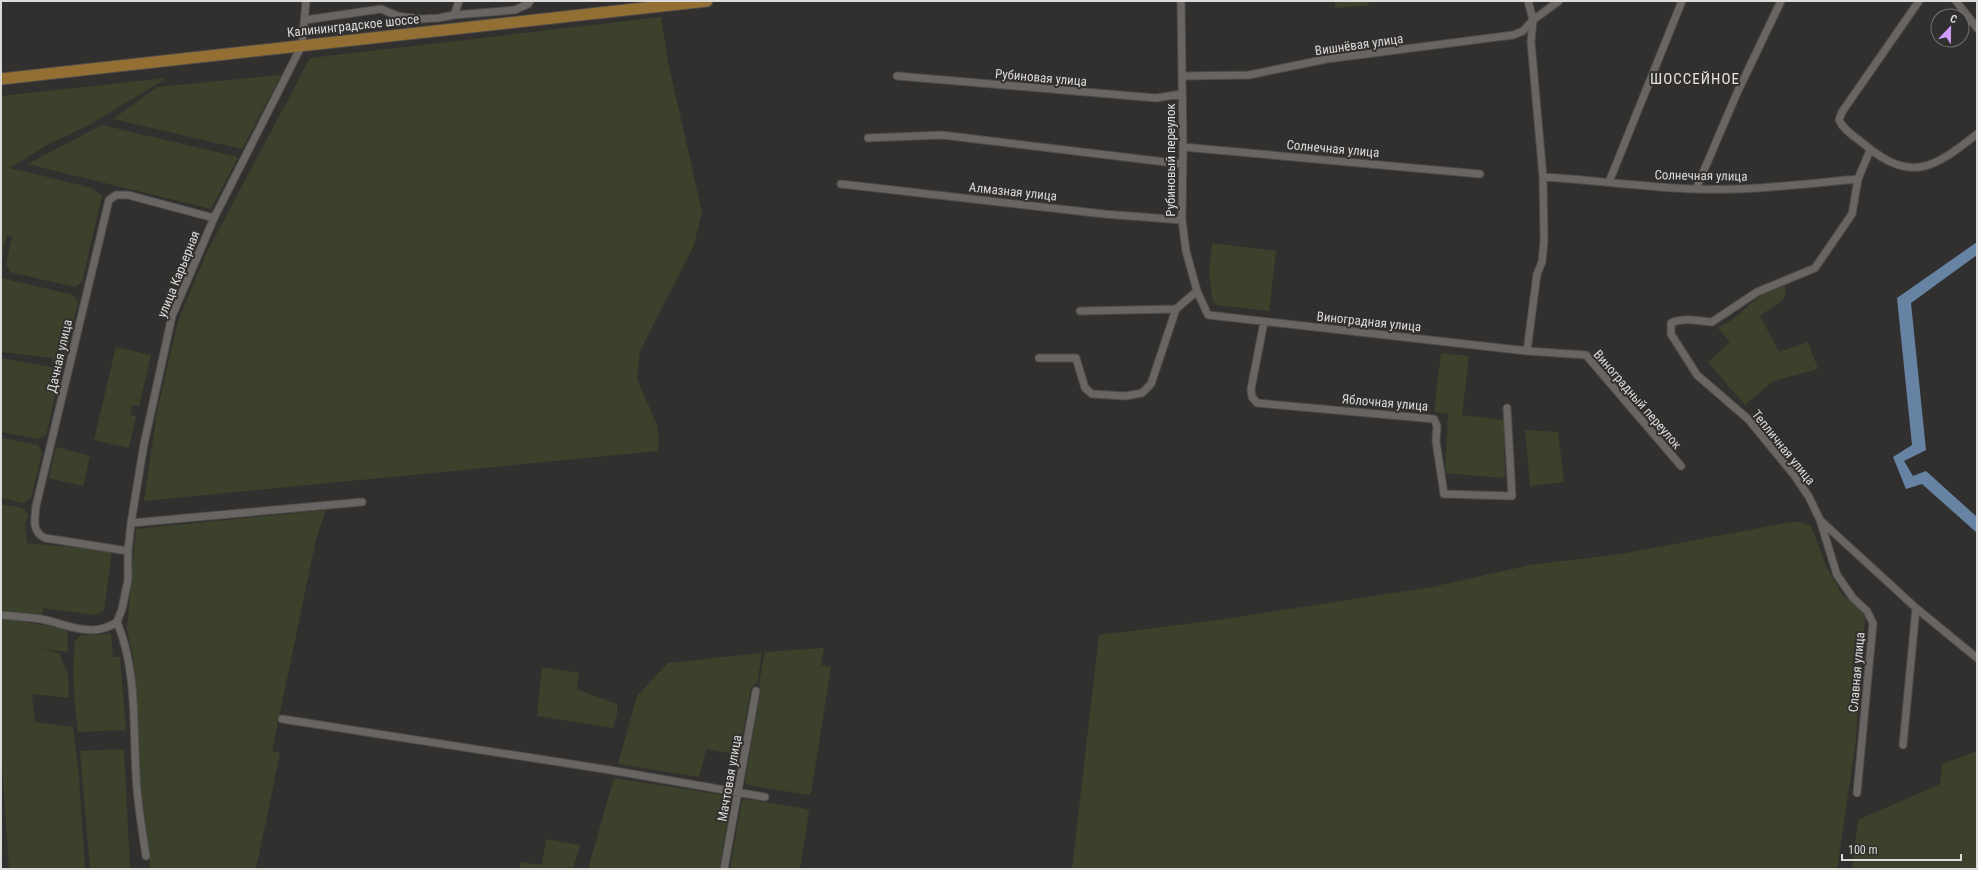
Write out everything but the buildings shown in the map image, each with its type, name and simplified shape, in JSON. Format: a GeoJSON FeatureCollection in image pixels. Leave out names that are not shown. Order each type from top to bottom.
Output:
{"type":"FeatureCollection","features":[{"type":"Feature","properties":{"kind":"main road","name":"Калининградское шоссе"},"geometry":{"type":"LineString","coordinates":[[1,79],[644,4],[707,1]]}},
{"type":"Feature","properties":{"kind":"street","name":"улица Карьерная"},"geometry":{"type":"LineString","coordinates":[[117,622],[122,608],[128,580],[128,551],[131,523],[144,444],[172,316],[214,218],[302,45],[306,1]]}},
{"type":"Feature","properties":{"kind":"street"},"geometry":{"type":"LineString","coordinates":[[381,9],[383,1]]}},
{"type":"Feature","properties":{"kind":"street"},"geometry":{"type":"LineString","coordinates":[[454,15],[459,1]]}},
{"type":"Feature","properties":{"kind":"street"},"geometry":{"type":"LineString","coordinates":[[305,20],[381,9],[398,16],[420,19],[439,18],[454,15],[516,10],[528,4],[530,1]]}},
{"type":"Feature","properties":{"kind":"street","name":"Рубиновый переулок"},"geometry":{"type":"LineString","coordinates":[[1181,1],[1184,147],[1182,164],[1182,220],[1186,251],[1197,291],[1208,315]]}},
{"type":"Feature","properties":{"kind":"street"},"geometry":{"type":"LineString","coordinates":[[1527,351],[1537,274],[1542,262],[1544,241],[1543,178],[1531,42],[1533,20],[1528,1]]}},
{"type":"Feature","properties":{"kind":"street","name":"Вишнёвая улица"},"geometry":{"type":"LineString","coordinates":[[1183,76],[1249,75],[1327,59],[1513,35],[1523,31],[1533,20],[1559,1]]}},
{"type":"Feature","properties":{"kind":"street"},"geometry":{"type":"LineString","coordinates":[[1609,182],[1682,1]]}},
{"type":"Feature","properties":{"kind":"street"},"geometry":{"type":"LineString","coordinates":[[1696,189],[1737,93],[1781,1]]}},
{"type":"Feature","properties":{"kind":"street"},"geometry":{"type":"LineString","coordinates":[[1919,1],[1842,112],[1839,120],[1842,126],[1870,150],[1898,165],[1912,169],[1938,162],[1977,134]]}},
{"type":"Feature","properties":{"kind":"street"},"geometry":{"type":"LineString","coordinates":[[1956,1],[1977,28]]}},
{"type":"Feature","properties":{"kind":"street","name":"Рубиновая улица"},"geometry":{"type":"LineString","coordinates":[[897,76],[1156,98],[1182,94]]}},
{"type":"Feature","properties":{"kind":"street"},"geometry":{"type":"LineString","coordinates":[[868,138],[942,135],[1182,164]]}},
{"type":"Feature","properties":{"kind":"street","name":"Солнечная улица"},"geometry":{"type":"LineString","coordinates":[[1184,147],[1480,174]]}},
{"type":"Feature","properties":{"kind":"street","name":"Тепличная улица"},"geometry":{"type":"LineString","coordinates":[[1820,520],[1809,496],[1794,475],[1748,419],[1697,375],[1671,334],[1671,323],[1687,320],[1712,322],[1757,292],[1815,268],[1852,214],[1858,179],[1870,150]]}},
{"type":"Feature","properties":{"kind":"street","name":"Солнечная улица"},"geometry":{"type":"LineString","coordinates":[[1543,178],[1696,189],[1777,187],[1858,179]]}},
{"type":"Feature","properties":{"kind":"street","name":"Алмазная улица"},"geometry":{"type":"LineString","coordinates":[[842,184],[1096,213],[1182,220]]}},
{"type":"Feature","properties":{"kind":"street","name":"Дачная улица"},"geometry":{"type":"LineString","coordinates":[[128,551],[45,538],[38,534],[35,528],[36,506],[109,200],[116,195],[128,195],[214,218]]}},
{"type":"Feature","properties":{"kind":"street"},"geometry":{"type":"LineString","coordinates":[[1039,358],[1076,358],[1085,388],[1092,394],[1126,396],[1142,393],[1151,384],[1176,309],[1197,291]]}},
{"type":"Feature","properties":{"kind":"street"},"geometry":{"type":"LineString","coordinates":[[1080,311],[1176,309]]}},
{"type":"Feature","properties":{"kind":"street","name":"Виноградная улица"},"geometry":{"type":"LineString","coordinates":[[1208,315],[1527,351]]}},
{"type":"Feature","properties":{"kind":"street","name":"Яблочная улица"},"geometry":{"type":"LineString","coordinates":[[1264,322],[1252,388],[1252,397],[1257,403],[1434,418],[1444,494],[1512,496],[1507,408]]}},
{"type":"Feature","properties":{"kind":"street","name":"Виноградный переулок"},"geometry":{"type":"LineString","coordinates":[[1527,351],[1586,355],[1681,466]]}},
{"type":"Feature","properties":{"kind":"street"},"geometry":{"type":"LineString","coordinates":[[131,523],[362,502]]}},
{"type":"Feature","properties":{"kind":"street"},"geometry":{"type":"LineString","coordinates":[[1820,520],[1916,608],[1977,658]]}},
{"type":"Feature","properties":{"kind":"street","name":"Славная улица"},"geometry":{"type":"LineString","coordinates":[[1820,520],[1837,576],[1853,598],[1867,611],[1873,623],[1857,793]]}},
{"type":"Feature","properties":{"kind":"street"},"geometry":{"type":"LineString","coordinates":[[1903,745],[1916,608]]}},
{"type":"Feature","properties":{"kind":"street"},"geometry":{"type":"LineString","coordinates":[[1,615],[40,619],[77,630],[99,630],[109,627],[117,622],[124,639],[130,665],[136,777],[146,856]]}},
{"type":"Feature","properties":{"kind":"street","name":"Мачтовая улица"},"geometry":{"type":"LineString","coordinates":[[724,869],[756,691]]}},
{"type":"Feature","properties":{"kind":"street"},"geometry":{"type":"LineString","coordinates":[[282,718],[610,770],[765,797]]}},
{"type":"Feature","properties":{"kind":"green space"},"geometry":{"type":"Polygon","coordinates":[[[1335,1],[1368,1],[1369,5],[1335,8],[1335,1]]]}},
{"type":"Feature","properties":{"kind":"green space"},"geometry":{"type":"Polygon","coordinates":[[[661,17],[668,62],[702,212],[694,245],[640,351],[637,379],[657,425],[659,438],[658,451],[144,501],[157,412],[178,321],[206,254],[310,58],[661,17]]]}},
{"type":"Feature","properties":{"kind":"green space"},"geometry":{"type":"Polygon","coordinates":[[[281,75],[242,149],[113,119],[157,87],[281,75]]]}},
{"type":"Feature","properties":{"kind":"green space"},"geometry":{"type":"Polygon","coordinates":[[[167,78],[89,125],[47,145],[10,168],[92,188],[102,196],[82,282],[75,287],[10,272],[6,264],[12,236],[7,235],[1,258],[1,96],[167,78]]]}},
{"type":"Feature","properties":{"kind":"green space"},"geometry":{"type":"Polygon","coordinates":[[[102,125],[238,157],[211,209],[27,164],[102,125]]]}},
{"type":"Feature","properties":{"kind":"green space"},"geometry":{"type":"Polygon","coordinates":[[[1212,243],[1276,251],[1269,311],[1217,305],[1213,302],[1209,273],[1212,243]]]}},
{"type":"Feature","properties":{"kind":"green space"},"geometry":{"type":"Polygon","coordinates":[[[1,278],[73,295],[78,302],[64,358],[57,363],[52,362],[52,358],[1,352],[1,278]]]}},
{"type":"Feature","properties":{"kind":"green space"},"geometry":{"type":"Polygon","coordinates":[[[1783,281],[1785,288],[1784,298],[1760,316],[1779,352],[1808,342],[1818,369],[1773,381],[1745,405],[1708,362],[1730,342],[1717,327],[1734,318],[1760,296],[1760,292],[1783,281]]]}},
{"type":"Feature","properties":{"kind":"green space"},"geometry":{"type":"Polygon","coordinates":[[[116,347],[151,355],[139,406],[132,405],[130,415],[136,416],[129,448],[94,440],[116,347]]]}},
{"type":"Feature","properties":{"kind":"green space"},"geometry":{"type":"Polygon","coordinates":[[[1441,353],[1469,356],[1462,415],[1504,420],[1505,478],[1445,473],[1448,414],[1434,412],[1441,353]]]}},
{"type":"Feature","properties":{"kind":"green space"},"geometry":{"type":"Polygon","coordinates":[[[1,358],[56,368],[60,375],[46,435],[39,439],[1,432],[1,358]]]}},
{"type":"Feature","properties":{"kind":"green space"},"geometry":{"type":"Polygon","coordinates":[[[1525,430],[1558,432],[1564,482],[1530,486],[1525,430]]]}},
{"type":"Feature","properties":{"kind":"green space"},"geometry":{"type":"Polygon","coordinates":[[[1,438],[38,445],[42,452],[31,498],[24,503],[1,498],[1,438]]]}},
{"type":"Feature","properties":{"kind":"green space"},"geometry":{"type":"Polygon","coordinates":[[[56,447],[90,456],[83,486],[49,478],[56,447]]]}},
{"type":"Feature","properties":{"kind":"green space"},"geometry":{"type":"Polygon","coordinates":[[[1,504],[23,508],[28,515],[25,525],[27,543],[112,551],[104,610],[95,615],[43,608],[42,615],[1,610],[1,504]]]}},
{"type":"Feature","properties":{"kind":"green space"},"geometry":{"type":"Polygon","coordinates":[[[326,510],[316,539],[272,751],[280,753],[256,869],[150,869],[149,848],[140,778],[134,662],[127,629],[136,529],[326,510]]]}},
{"type":"Feature","properties":{"kind":"green space"},"geometry":{"type":"Polygon","coordinates":[[[1792,522],[1800,522],[1811,526],[1826,566],[1842,595],[1866,613],[1862,644],[1856,740],[1837,869],[1072,869],[1099,635],[1218,620],[1432,587],[1530,565],[1621,554],[1792,522]]]}},
{"type":"Feature","properties":{"kind":"green space"},"geometry":{"type":"Polygon","coordinates":[[[1,618],[67,629],[68,652],[37,648],[59,653],[68,674],[69,698],[33,694],[32,696],[35,722],[73,727],[79,778],[85,869],[9,869],[1,747],[1,618]]]}},
{"type":"Feature","properties":{"kind":"green space"},"geometry":{"type":"Polygon","coordinates":[[[111,634],[113,657],[120,657],[126,730],[78,732],[74,686],[75,641],[81,635],[111,634]]]}},
{"type":"Feature","properties":{"kind":"green space"},"geometry":{"type":"Polygon","coordinates":[[[824,648],[821,665],[831,667],[811,793],[809,795],[747,785],[745,782],[761,690],[759,683],[765,652],[824,648]]]}},
{"type":"Feature","properties":{"kind":"green space"},"geometry":{"type":"Polygon","coordinates":[[[762,653],[757,683],[751,688],[739,755],[706,749],[699,777],[618,764],[637,696],[668,663],[762,653]]]}},
{"type":"Feature","properties":{"kind":"green space"},"geometry":{"type":"Polygon","coordinates":[[[542,667],[579,673],[578,690],[617,704],[617,713],[613,728],[537,716],[542,667]]]}},
{"type":"Feature","properties":{"kind":"green space"},"geometry":{"type":"Polygon","coordinates":[[[124,749],[130,869],[90,869],[80,751],[124,749]]]}},
{"type":"Feature","properties":{"kind":"green space"},"geometry":{"type":"Polygon","coordinates":[[[1977,751],[1977,869],[1852,869],[1858,820],[1940,784],[1942,764],[1977,751]]]}},
{"type":"Feature","properties":{"kind":"green space"},"geometry":{"type":"Polygon","coordinates":[[[614,778],[729,796],[731,799],[719,869],[588,869],[614,778]]]}},
{"type":"Feature","properties":{"kind":"green space"},"geometry":{"type":"Polygon","coordinates":[[[745,799],[807,809],[809,812],[800,869],[730,869],[742,801],[745,799]]]}},
{"type":"Feature","properties":{"kind":"green space"},"geometry":{"type":"Polygon","coordinates":[[[546,839],[580,845],[573,869],[519,869],[520,862],[542,865],[546,839]]]}},
{"type":"Feature","properties":{"kind":"water"},"geometry":{"type":"Polygon","coordinates":[[[1977,242],[1977,255],[1911,303],[1926,450],[1904,461],[1913,476],[1926,471],[1977,517],[1977,533],[1922,484],[1906,489],[1893,457],[1912,445],[1897,298],[1977,242]]]}},
{"type":"Feature","properties":{"kind":"district","name":"ШОССЕЙНОЕ"},"geometry":{"type":"Point","coordinates":[1695,79]}}]}
